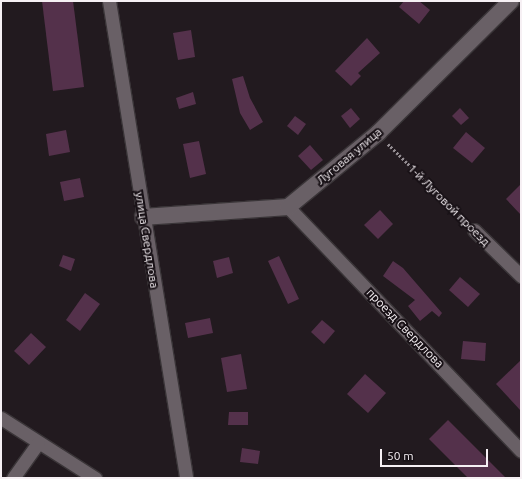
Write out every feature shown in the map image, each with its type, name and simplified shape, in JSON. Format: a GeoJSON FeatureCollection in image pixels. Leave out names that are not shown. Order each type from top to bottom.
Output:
{"type":"FeatureCollection","features":[{"type":"Feature","properties":{"kind":"street","name":"улица Свердлова"},"geometry":{"type":"LineString","coordinates":[[109,1],[186,478]]}},
{"type":"Feature","properties":{"kind":"street","name":"Луговая улица"},"geometry":{"type":"LineString","coordinates":[[288,207],[378,133],[511,1]]}},
{"type":"Feature","properties":{"kind":"street"},"geometry":{"type":"LineString","coordinates":[[143,217],[288,207]]}},
{"type":"Feature","properties":{"kind":"street","name":"проезд Свердлова"},"geometry":{"type":"LineString","coordinates":[[288,207],[521,451]]}},
{"type":"Feature","properties":{"kind":"street","name":"1-й Луговой проезд"},"geometry":{"type":"LineString","coordinates":[[474,230],[521,276]]}},
{"type":"Feature","properties":{"kind":"street"},"geometry":{"type":"LineString","coordinates":[[1,418],[95,478]]}},
{"type":"Feature","properties":{"kind":"street"},"geometry":{"type":"LineString","coordinates":[[13,478],[38,443]]}},
{"type":"Feature","properties":{"kind":"path","name":"1-й Луговой проезд"},"geometry":{"type":"LineString","coordinates":[[378,133],[474,230]]}},
{"type":"Feature","properties":{"kind":"building"},"geometry":{"type":"Polygon","coordinates":[[[42,1],[73,1],[84,87],[53,91],[42,1]]]}},
{"type":"Feature","properties":{"kind":"building"},"geometry":{"type":"Polygon","coordinates":[[[404,1],[419,1],[430,10],[419,24],[399,7],[404,1]]]}},
{"type":"Feature","properties":{"kind":"building"},"geometry":{"type":"Polygon","coordinates":[[[191,30],[195,57],[178,60],[173,33],[191,30]]]}},
{"type":"Feature","properties":{"kind":"building"},"geometry":{"type":"Polygon","coordinates":[[[367,38],[380,53],[358,73],[361,76],[351,86],[335,71],[367,38]]]}},
{"type":"Feature","properties":{"kind":"building"},"geometry":{"type":"Polygon","coordinates":[[[243,76],[250,98],[263,122],[250,130],[240,113],[232,79],[243,76]]]}},
{"type":"Feature","properties":{"kind":"building"},"geometry":{"type":"Polygon","coordinates":[[[193,92],[196,104],[179,109],[176,98],[193,92]]]}},
{"type":"Feature","properties":{"kind":"building"},"geometry":{"type":"Polygon","coordinates":[[[351,108],[360,119],[350,128],[341,116],[351,108]]]}},
{"type":"Feature","properties":{"kind":"building"},"geometry":{"type":"Polygon","coordinates":[[[460,108],[469,118],[461,125],[452,116],[460,108]]]}},
{"type":"Feature","properties":{"kind":"building"},"geometry":{"type":"Polygon","coordinates":[[[295,116],[306,124],[298,135],[287,126],[295,116]]]}},
{"type":"Feature","properties":{"kind":"building"},"geometry":{"type":"Polygon","coordinates":[[[66,130],[70,152],[49,156],[46,134],[66,130]]]}},
{"type":"Feature","properties":{"kind":"building"},"geometry":{"type":"Polygon","coordinates":[[[466,132],[485,148],[472,163],[453,148],[466,132]]]}},
{"type":"Feature","properties":{"kind":"building"},"geometry":{"type":"Polygon","coordinates":[[[199,141],[206,174],[190,178],[183,144],[199,141]]]}},
{"type":"Feature","properties":{"kind":"building"},"geometry":{"type":"Polygon","coordinates":[[[310,145],[323,160],[311,170],[298,156],[310,145]]]}},
{"type":"Feature","properties":{"kind":"building"},"geometry":{"type":"Polygon","coordinates":[[[80,178],[84,197],[64,201],[60,182],[80,178]]]}},
{"type":"Feature","properties":{"kind":"building"},"geometry":{"type":"Polygon","coordinates":[[[521,184],[521,215],[506,199],[521,184]]]}},
{"type":"Feature","properties":{"kind":"building"},"geometry":{"type":"Polygon","coordinates":[[[380,210],[393,224],[378,239],[364,225],[380,210]]]}},
{"type":"Feature","properties":{"kind":"building"},"geometry":{"type":"Polygon","coordinates":[[[63,255],[75,259],[71,271],[59,266],[63,255]]]}},
{"type":"Feature","properties":{"kind":"building"},"geometry":{"type":"Polygon","coordinates":[[[279,256],[299,299],[288,304],[268,261],[279,256]]]}},
{"type":"Feature","properties":{"kind":"building"},"geometry":{"type":"Polygon","coordinates":[[[229,257],[233,273],[217,278],[213,261],[229,257]]]}},
{"type":"Feature","properties":{"kind":"building"},"geometry":{"type":"Polygon","coordinates":[[[393,261],[403,268],[442,313],[439,317],[432,311],[420,321],[408,306],[415,300],[383,276],[393,261]]]}},
{"type":"Feature","properties":{"kind":"building"},"geometry":{"type":"Polygon","coordinates":[[[460,277],[480,294],[468,307],[449,290],[460,277]]]}},
{"type":"Feature","properties":{"kind":"building"},"geometry":{"type":"Polygon","coordinates":[[[85,293],[100,304],[80,331],[66,320],[85,293]]]}},
{"type":"Feature","properties":{"kind":"building"},"geometry":{"type":"Polygon","coordinates":[[[210,318],[213,333],[188,338],[185,323],[210,318]]]}},
{"type":"Feature","properties":{"kind":"building"},"geometry":{"type":"Polygon","coordinates":[[[322,320],[335,331],[324,344],[311,332],[322,320]]]}},
{"type":"Feature","properties":{"kind":"building"},"geometry":{"type":"Polygon","coordinates":[[[31,333],[46,347],[29,365],[14,351],[31,333]]]}},
{"type":"Feature","properties":{"kind":"building"},"geometry":{"type":"Polygon","coordinates":[[[463,341],[486,343],[485,361],[461,359],[463,341]]]}},
{"type":"Feature","properties":{"kind":"building"},"geometry":{"type":"Polygon","coordinates":[[[241,354],[247,389],[227,392],[221,358],[241,354]]]}},
{"type":"Feature","properties":{"kind":"building"},"geometry":{"type":"Polygon","coordinates":[[[521,360],[521,411],[496,384],[521,360]]]}},
{"type":"Feature","properties":{"kind":"building"},"geometry":{"type":"Polygon","coordinates":[[[365,374],[386,393],[368,413],[347,394],[365,374]]]}},
{"type":"Feature","properties":{"kind":"building"},"geometry":{"type":"Polygon","coordinates":[[[229,412],[248,412],[248,425],[228,425],[229,412]]]}},
{"type":"Feature","properties":{"kind":"building"},"geometry":{"type":"Polygon","coordinates":[[[448,420],[506,478],[468,478],[429,439],[448,420]]]}},
{"type":"Feature","properties":{"kind":"building"},"geometry":{"type":"Polygon","coordinates":[[[242,448],[260,451],[258,464],[240,462],[242,448]]]}}]}
